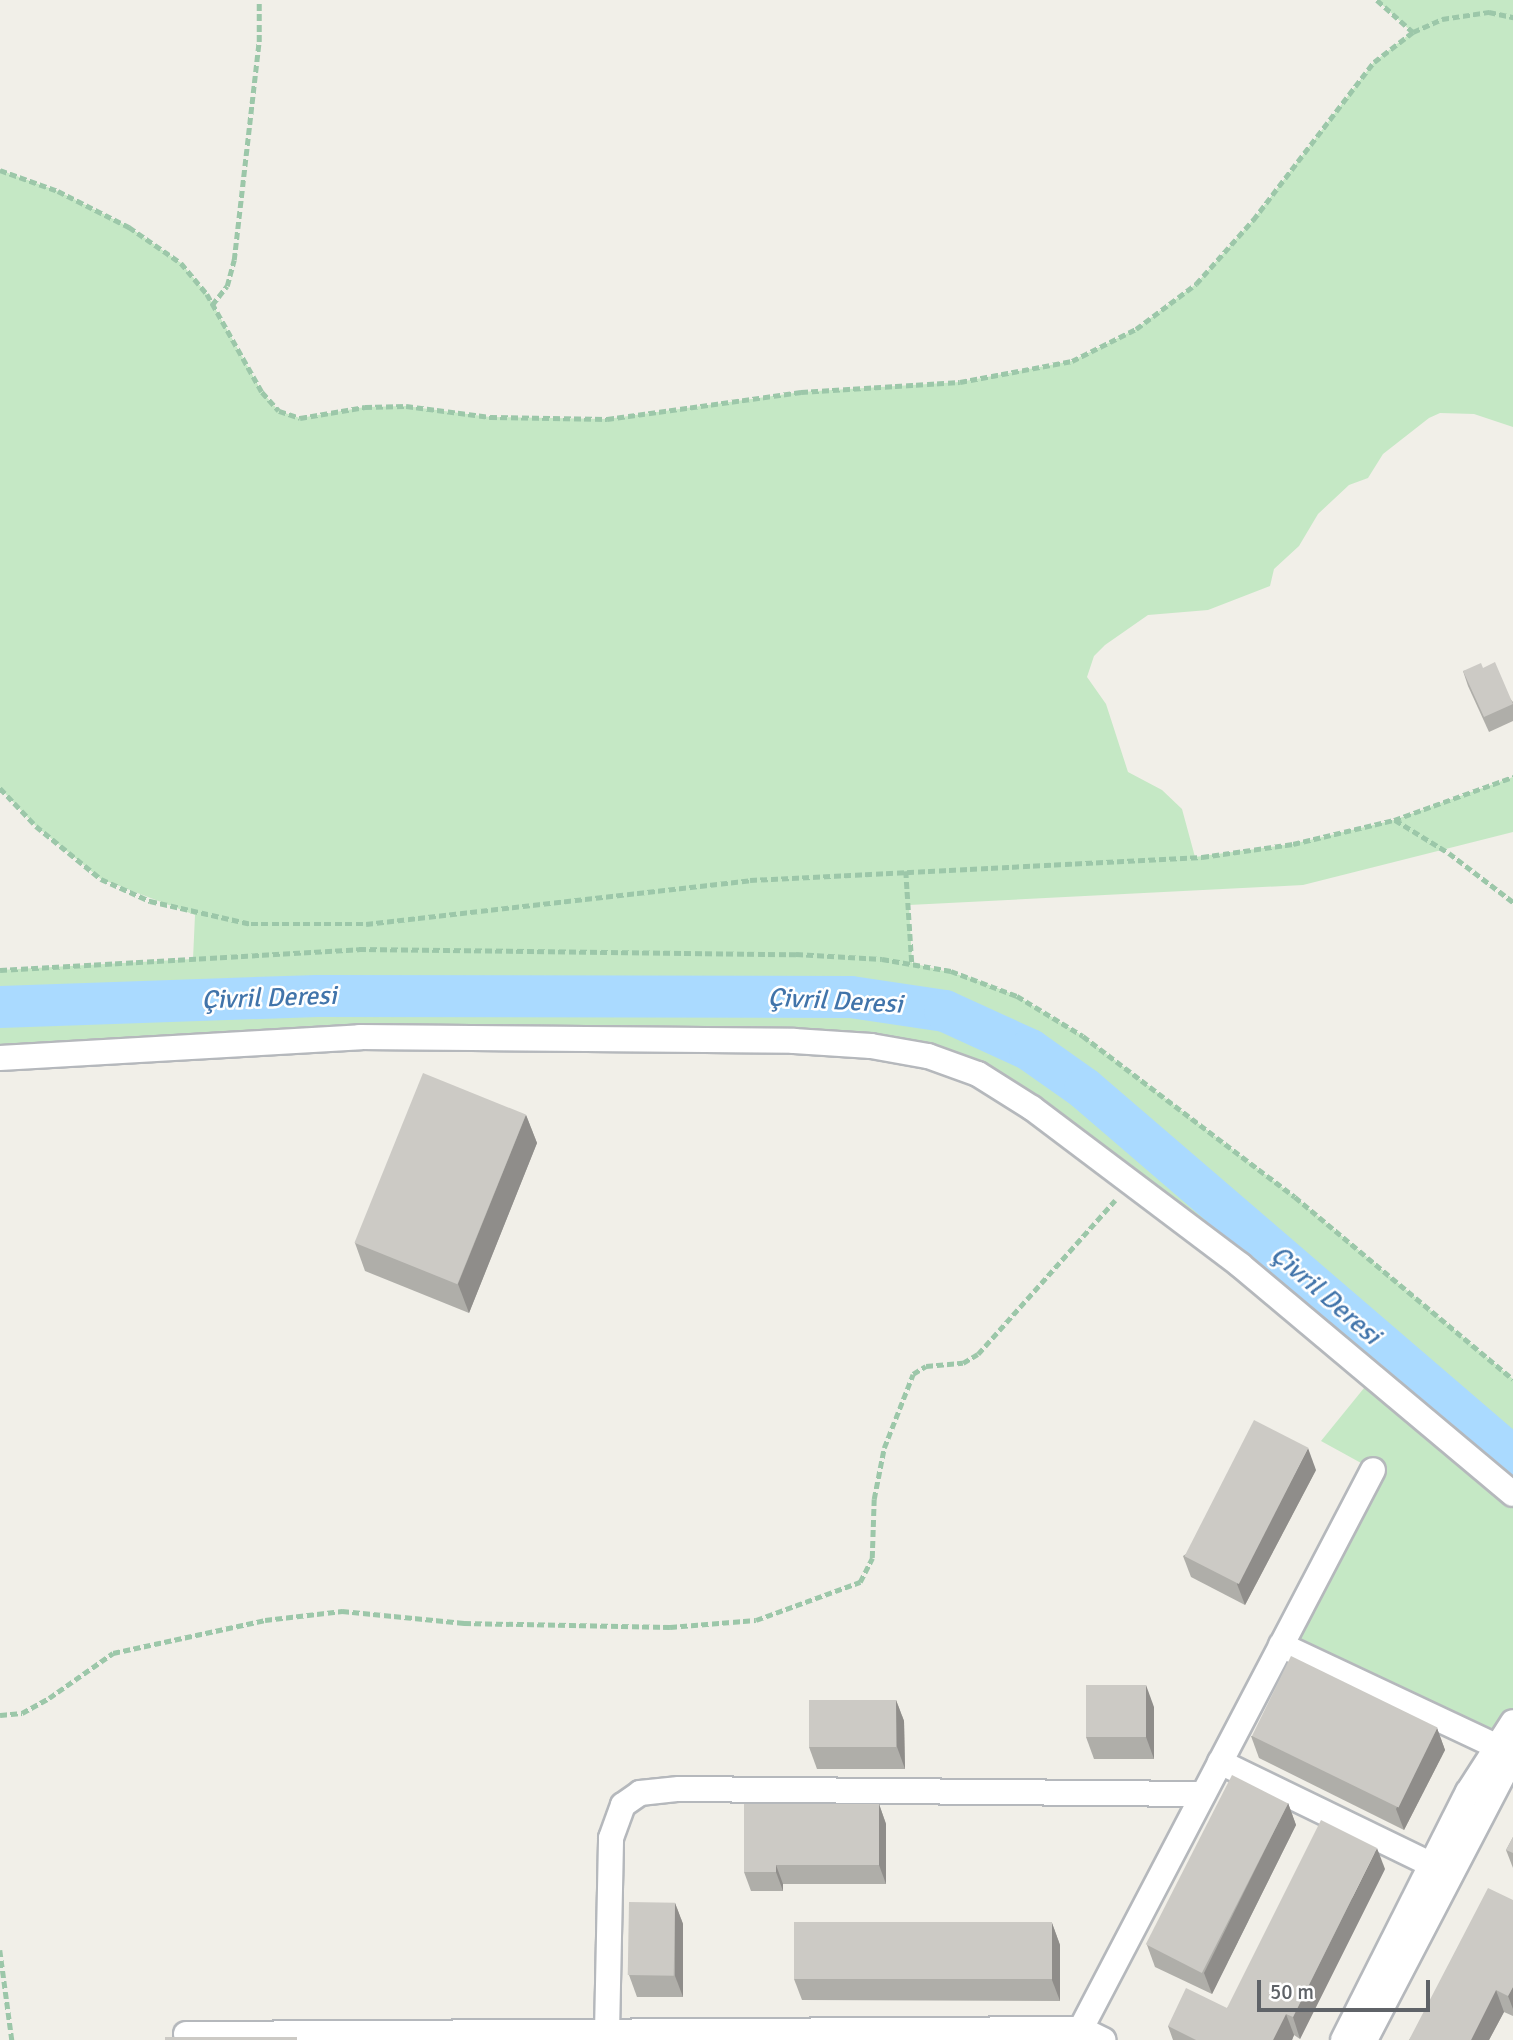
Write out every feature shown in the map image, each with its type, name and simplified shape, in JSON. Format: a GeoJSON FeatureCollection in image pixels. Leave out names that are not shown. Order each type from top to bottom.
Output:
{"type":"FeatureCollection","features":[{"type":"Feature","properties":{"kind":"street"},"geometry":{"type":"LineString","coordinates":[[0,1058],[360,1037],[872,1046],[928,1056],[978,1074],[1032,1108],[1240,1265],[1513,1494]]}},
{"type":"Feature","properties":{"kind":"street"},"geometry":{"type":"LineString","coordinates":[[1078,2034],[1373,1469]]}},
{"type":"Feature","properties":{"kind":"street"},"geometry":{"type":"LineString","coordinates":[[1281,1645],[1504,1751]]}},
{"type":"Feature","properties":{"kind":"street"},"geometry":{"type":"LineString","coordinates":[[1365,2040],[1504,1751],[1513,1722]]}},
{"type":"Feature","properties":{"kind":"street"},"geometry":{"type":"LineString","coordinates":[[1343,2040],[1430,1864],[1504,1751]]}},
{"type":"Feature","properties":{"kind":"street"},"geometry":{"type":"LineString","coordinates":[[1220,1762],[1430,1864]]}},
{"type":"Feature","properties":{"kind":"street"},"geometry":{"type":"LineString","coordinates":[[597,2034],[611,1838],[623,1805],[640,1793],[679,1789],[1203,1794]]}},
{"type":"Feature","properties":{"kind":"street"},"geometry":{"type":"LineString","coordinates":[[186,2034],[1078,2034],[1104,2040]]}},
{"type":"Feature","properties":{"kind":"path"},"geometry":{"type":"LineString","coordinates":[[212,305],[227,286],[234,260],[259,42],[259,0]]}},
{"type":"Feature","properties":{"kind":"path"},"geometry":{"type":"LineString","coordinates":[[1377,0],[1413,32]]}},
{"type":"Feature","properties":{"kind":"path"},"geometry":{"type":"LineString","coordinates":[[0,170],[58,191],[129,228],[181,263],[212,305],[262,392],[279,411],[300,418],[365,407],[407,406],[490,417],[607,419],[801,392],[960,382],[1072,361],[1136,329],[1196,284],[1253,220],[1374,62],[1413,32],[1442,19],[1489,12],[1513,17]]}},
{"type":"Feature","properties":{"kind":"path"},"geometry":{"type":"LineString","coordinates":[[0,788],[36,826],[101,879],[150,901],[251,924],[366,924],[750,880],[1202,857],[1293,844],[1394,820],[1513,777]]}},
{"type":"Feature","properties":{"kind":"path"},"geometry":{"type":"LineString","coordinates":[[1394,820],[1449,853],[1513,902]]}},
{"type":"Feature","properties":{"kind":"path"},"geometry":{"type":"LineString","coordinates":[[906,871],[912,963]]}},
{"type":"Feature","properties":{"kind":"path"},"geometry":{"type":"LineString","coordinates":[[0,1715],[22,1713],[49,1698],[113,1653],[265,1620],[342,1611],[464,1623],[670,1627],[756,1620],[860,1582],[873,1558],[874,1499],[884,1448],[913,1374],[926,1366],[962,1363],[978,1354],[1130,1182]]}},
{"type":"Feature","properties":{"kind":"path"},"geometry":{"type":"LineString","coordinates":[[0,1950],[12,2040]]}},
{"type":"Feature","properties":{"kind":"green space"},"geometry":{"type":"Polygon","coordinates":[[[1377,0],[1513,0],[1513,427],[1474,414],[1440,413],[1429,418],[1383,454],[1368,478],[1349,485],[1318,514],[1299,546],[1274,569],[1270,586],[1208,610],[1148,615],[1105,645],[1094,656],[1087,677],[1106,704],[1128,772],[1162,790],[1182,809],[1195,857],[1293,844],[1394,820],[1513,777],[1513,832],[1303,885],[909,905],[912,963],[972,978],[1017,996],[1083,1036],[1295,1197],[1513,1379],[1513,1722],[1496,1746],[1281,1645],[1372,1469],[1321,1441],[1373,1377],[1032,1108],[928,1056],[360,1037],[0,1058],[0,970],[193,959],[195,915],[101,879],[36,826],[0,788],[0,170],[58,191],[129,227],[181,263],[207,294],[262,392],[279,411],[300,418],[365,407],[406,406],[490,417],[607,419],[801,392],[960,382],[1072,361],[1136,329],[1196,284],[1253,220],[1374,62],[1412,32],[1377,0]]]}},
{"type":"Feature","properties":{"kind":"building"},"geometry":{"type":"Polygon","coordinates":[[[1495,662],[1513,704],[1484,717],[1463,671],[1481,663],[1483,668],[1495,662]]]}},
{"type":"Feature","properties":{"kind":"building"},"geometry":{"type":"Polygon","coordinates":[[[423,1073],[526,1115],[457,1284],[354,1243],[423,1073]]]}},
{"type":"Feature","properties":{"kind":"building"},"geometry":{"type":"Polygon","coordinates":[[[1254,1420],[1308,1448],[1239,1584],[1185,1556],[1254,1420]]]}},
{"type":"Feature","properties":{"kind":"building"},"geometry":{"type":"Polygon","coordinates":[[[1291,1656],[1438,1727],[1398,1807],[1252,1736],[1291,1656]]]}},
{"type":"Feature","properties":{"kind":"building"},"geometry":{"type":"Polygon","coordinates":[[[1086,1685],[1146,1685],[1146,1737],[1086,1737],[1086,1685]]]}},
{"type":"Feature","properties":{"kind":"building"},"geometry":{"type":"Polygon","coordinates":[[[809,1700],[896,1700],[896,1747],[809,1747],[809,1700]]]}},
{"type":"Feature","properties":{"kind":"building"},"geometry":{"type":"Polygon","coordinates":[[[1232,1775],[1288,1804],[1202,1973],[1146,1944],[1232,1775]]]}},
{"type":"Feature","properties":{"kind":"building"},"geometry":{"type":"Polygon","coordinates":[[[744,1804],[879,1804],[879,1865],[776,1865],[776,1872],[744,1872],[744,1804]]]}},
{"type":"Feature","properties":{"kind":"building"},"geometry":{"type":"Polygon","coordinates":[[[1321,1820],[1377,1848],[1293,2017],[1286,2014],[1273,2040],[1196,2040],[1168,2026],[1186,1988],[1227,2008],[1321,1820]]]}},
{"type":"Feature","properties":{"kind":"building"},"geometry":{"type":"Polygon","coordinates":[[[1513,1837],[1513,1853],[1506,1850],[1513,1837]]]}},
{"type":"Feature","properties":{"kind":"building"},"geometry":{"type":"Polygon","coordinates":[[[1488,1888],[1513,1900],[1513,1987],[1508,1996],[1496,1990],[1471,2040],[1409,2040],[1488,1888]]]}},
{"type":"Feature","properties":{"kind":"building"},"geometry":{"type":"Polygon","coordinates":[[[629,1902],[675,1903],[674,1976],[628,1975],[629,1902]]]}},
{"type":"Feature","properties":{"kind":"building"},"geometry":{"type":"Polygon","coordinates":[[[794,1922],[1052,1922],[1052,1979],[794,1979],[794,1922]]]}},
{"type":"Feature","properties":{"kind":"building"},"geometry":{"type":"Polygon","coordinates":[[[165,2037],[297,2037],[297,2040],[165,2040],[165,2037]]]}},
{"type":"Feature","properties":{"kind":"waterway","name":"Çivril Deresi"},"geometry":{"type":"LineString","coordinates":[[0,1007],[317,996],[851,997],[945,1011],[1030,1050],[1085,1089],[1513,1457]]}}]}
